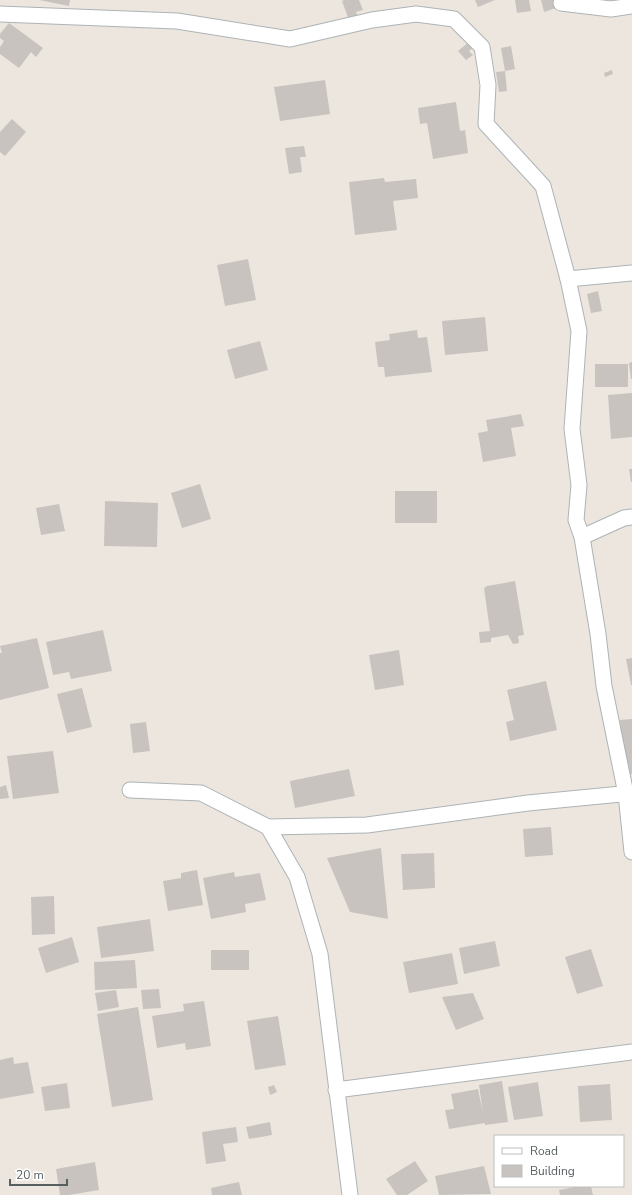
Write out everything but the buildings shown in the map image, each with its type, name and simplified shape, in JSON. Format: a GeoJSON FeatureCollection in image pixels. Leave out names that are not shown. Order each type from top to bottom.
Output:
{"type":"FeatureCollection","features":[{"type":"Feature","properties":{"kind":"street"},"geometry":{"type":"LineString","coordinates":[[561,3],[611,9],[632,6]]}},
{"type":"Feature","properties":{"kind":"street"},"geometry":{"type":"LineString","coordinates":[[0,14],[177,21],[290,39],[372,20],[416,14],[454,19],[482,47],[488,85],[486,124],[543,186],[568,279],[579,331],[572,429],[579,485],[576,520],[582,537],[598,634],[604,686],[629,794],[632,852]]}},
{"type":"Feature","properties":{"kind":"street"},"geometry":{"type":"LineString","coordinates":[[568,279],[632,273]]}},
{"type":"Feature","properties":{"kind":"street"},"geometry":{"type":"LineString","coordinates":[[582,537],[624,518],[632,517]]}},
{"type":"Feature","properties":{"kind":"street"},"geometry":{"type":"LineString","coordinates":[[130,790],[201,793],[268,827],[367,825],[528,803],[629,794]]}},
{"type":"Feature","properties":{"kind":"street"},"geometry":{"type":"LineString","coordinates":[[268,827],[297,876],[320,954],[350,1195]]}},
{"type":"Feature","properties":{"kind":"street"},"geometry":{"type":"LineString","coordinates":[[336,1090],[632,1052]]}}]}
